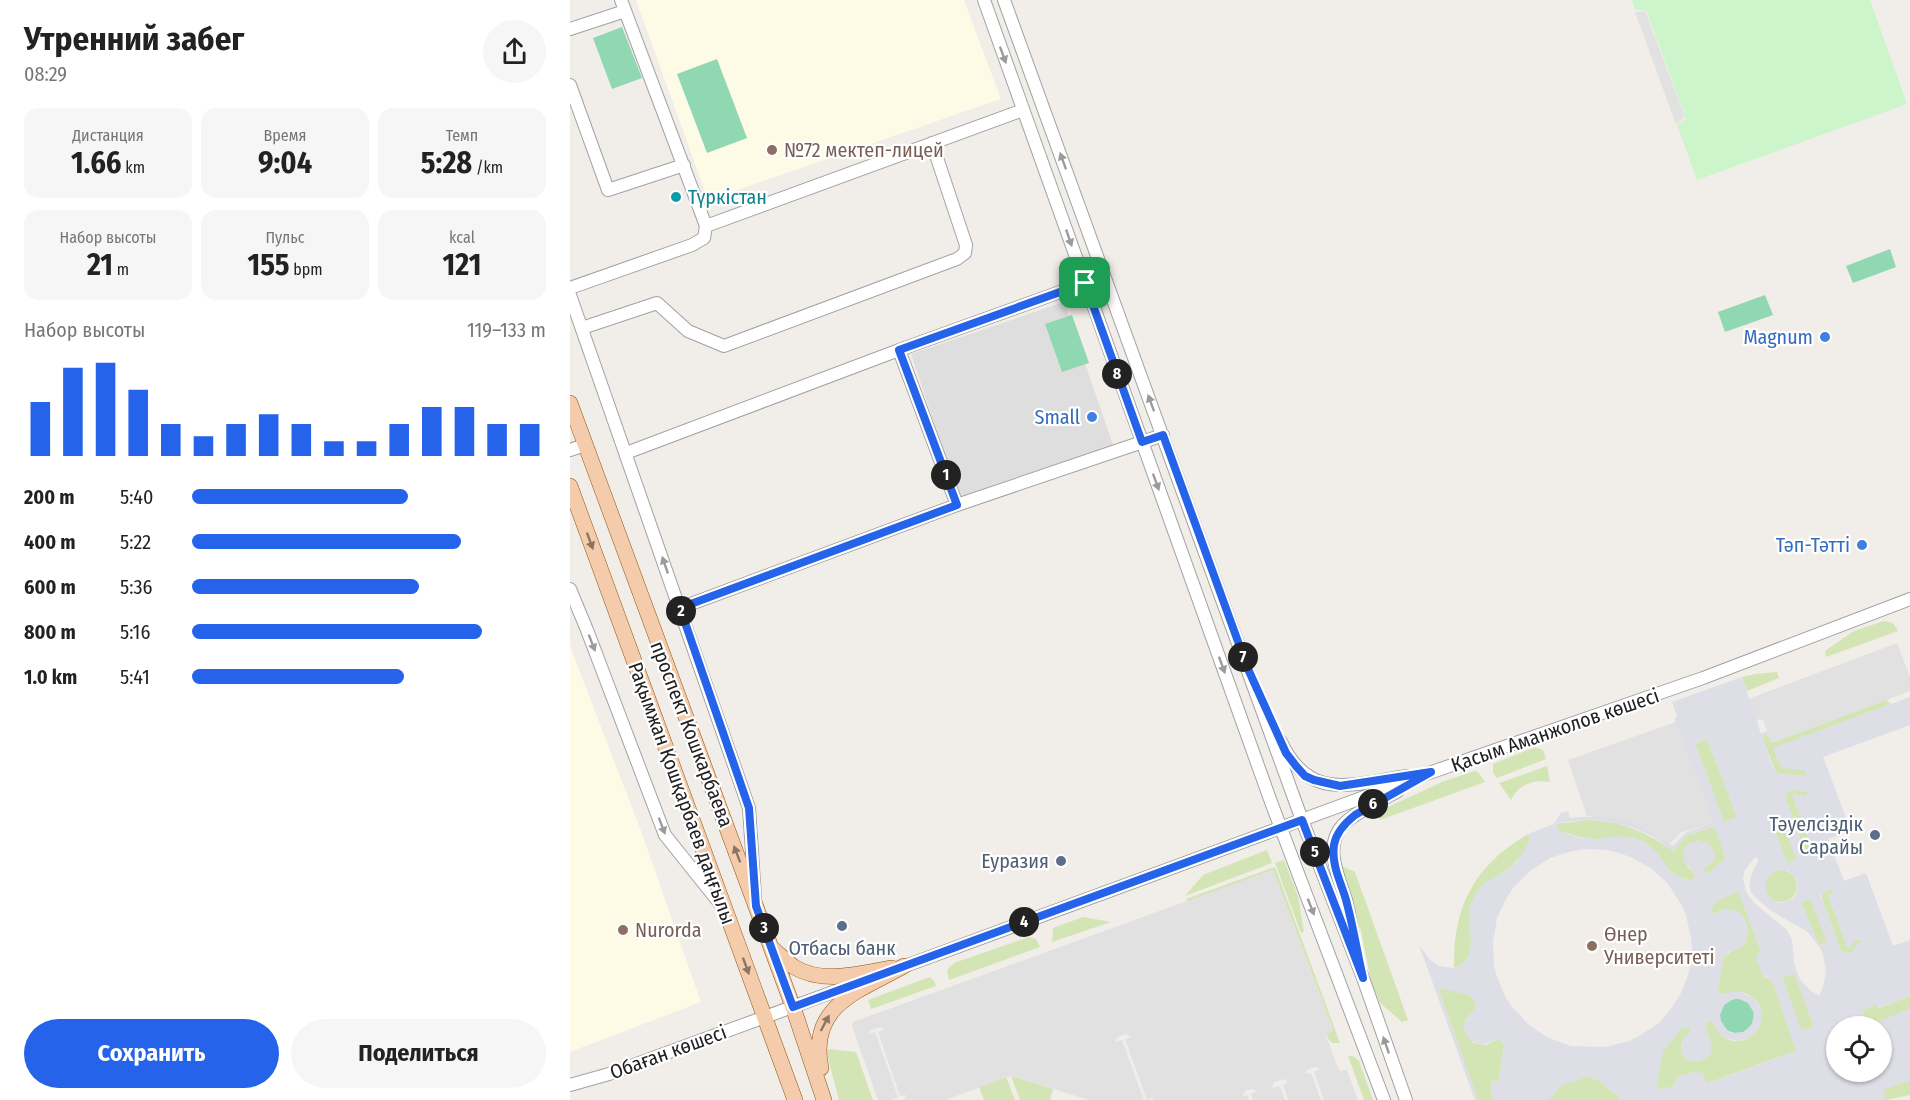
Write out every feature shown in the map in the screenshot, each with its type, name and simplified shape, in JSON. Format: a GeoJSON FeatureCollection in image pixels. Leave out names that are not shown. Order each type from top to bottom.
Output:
{"type":"FeatureCollection","features":[{"type":"Feature","properties":{"kind":"main road","name":"проспект Кошкарбаева"},"geometry":{"type":"LineString","coordinates":[[570,403],[826,1100]]}},
{"type":"Feature","properties":{"kind":"main road","name":"Рақымжан Қошқарбаев даңғылы"},"geometry":{"type":"LineString","coordinates":[[570,486],[795,1100]]}},
{"type":"Feature","properties":{"kind":"main road"},"geometry":{"type":"LineString","coordinates":[[772,948],[806,973],[822,976],[904,966]]}},
{"type":"Feature","properties":{"kind":"main road"},"geometry":{"type":"LineString","coordinates":[[826,1100],[818,1044],[820,1030],[826,1017],[847,998],[904,966]]}},
{"type":"Feature","properties":{"kind":"street"},"geometry":{"type":"LineString","coordinates":[[984,0],[1281,828],[1384,1100]]}},
{"type":"Feature","properties":{"kind":"street"},"geometry":{"type":"LineString","coordinates":[[1004,0],[1406,1100]]}},
{"type":"Feature","properties":{"kind":"street"},"geometry":{"type":"LineString","coordinates":[[570,29],[623,5],[706,226],[704,238],[692,245],[570,288]]}},
{"type":"Feature","properties":{"kind":"street"},"geometry":{"type":"LineString","coordinates":[[570,85],[608,190],[684,165]]}},
{"type":"Feature","properties":{"kind":"street"},"geometry":{"type":"LineString","coordinates":[[706,226],[1023,110]]}},
{"type":"Feature","properties":{"kind":"street"},"geometry":{"type":"LineString","coordinates":[[582,328],[657,303],[688,331],[724,346],[957,259],[966,253],[966,245],[932,143]]}},
{"type":"Feature","properties":{"kind":"street"},"geometry":{"type":"LineString","coordinates":[[626,453],[1085,283]]}},
{"type":"Feature","properties":{"kind":"street"},"geometry":{"type":"LineString","coordinates":[[570,296],[749,808],[756,906]]}},
{"type":"Feature","properties":{"kind":"street"},"geometry":{"type":"LineString","coordinates":[[899,350],[957,505]]}},
{"type":"Feature","properties":{"kind":"street"},"geometry":{"type":"LineString","coordinates":[[680,608],[957,505],[1163,435]]}},
{"type":"Feature","properties":{"kind":"street"},"geometry":{"type":"LineString","coordinates":[[570,450],[585,445]]}},
{"type":"Feature","properties":{"kind":"street"},"geometry":{"type":"LineString","coordinates":[[570,589],[588,630],[665,835],[726,911]]}},
{"type":"Feature","properties":{"kind":"street","name":"Қасым Аманжолов көшесі"},"geometry":{"type":"LineString","coordinates":[[793,1007],[1431,772],[1703,678],[1910,599]]}},
{"type":"Feature","properties":{"kind":"street"},"geometry":{"type":"LineString","coordinates":[[1248,669],[1286,753],[1305,776],[1340,786],[1431,772]]}},
{"type":"Feature","properties":{"kind":"street"},"geometry":{"type":"LineString","coordinates":[[1363,978],[1346,900],[1333,860],[1337,834],[1355,815],[1431,772]]}},
{"type":"Feature","properties":{"kind":"street","name":"Обаған көшесі"},"geometry":{"type":"LineString","coordinates":[[570,1085],[609,1074],[793,1007]]}},
{"type":"Feature","properties":{"kind":"shaded area","name":"№72 мектеп-лицей"},"geometry":{"type":"Polygon","coordinates":[[[636,0],[964,0],[1001,99],[708,200],[636,0]]]}},
{"type":"Feature","properties":{"kind":"shaded area"},"geometry":{"type":"Polygon","coordinates":[[[1645,11],[1685,117],[1676,124],[1635,12],[1645,11]]]}},
{"type":"Feature","properties":{"kind":"shaded area"},"geometry":{"type":"Polygon","coordinates":[[[1064,302],[1113,445],[959,497],[911,354],[1064,302]]]}},
{"type":"Feature","properties":{"kind":"shaded area"},"geometry":{"type":"Polygon","coordinates":[[[1897,643],[1910,677],[1910,691],[1772,743],[1763,720],[1758,719],[1757,724],[1748,699],[1897,643]]]}},
{"type":"Feature","properties":{"kind":"shaded area","name":"Nurorda"},"geometry":{"type":"Polygon","coordinates":[[[570,646],[641,831],[701,1002],[570,1052],[570,646]]]}},
{"type":"Feature","properties":{"kind":"shaded area"},"geometry":{"type":"Polygon","coordinates":[[[1742,677],[1761,734],[1767,731],[1768,735],[1762,737],[1775,771],[1780,774],[1807,776],[1803,770],[1781,768],[1773,748],[1910,697],[1910,725],[1823,757],[1851,831],[1828,839],[1844,881],[1866,873],[1893,946],[1910,940],[1910,996],[1878,1008],[1876,1004],[1864,1009],[1863,1016],[1826,1016],[1826,1082],[1892,1082],[1892,1016],[1910,1009],[1910,1080],[1883,1090],[1886,1100],[1620,1100],[1598,1080],[1588,1076],[1562,1085],[1548,1100],[1493,1100],[1491,1081],[1499,1081],[1504,1045],[1499,1039],[1481,1045],[1470,1040],[1465,1033],[1464,1024],[1476,1008],[1474,999],[1469,995],[1438,988],[1478,1100],[1475,1100],[1419,945],[1430,960],[1439,966],[1454,968],[1463,964],[1470,952],[1469,914],[1477,891],[1486,882],[1517,862],[1531,839],[1528,834],[1554,824],[1561,813],[1568,811],[1570,818],[1612,817],[1635,824],[1673,846],[1685,833],[1714,822],[1675,720],[1677,716],[1672,702],[1742,677]],[[1707,739],[1695,744],[1724,822],[1737,817],[1707,739]],[[1793,789],[1786,793],[1786,801],[1805,851],[1810,853],[1819,850],[1817,846],[1811,848],[1792,794],[1805,796],[1808,792],[1793,789]],[[1780,816],[1770,820],[1787,863],[1796,859],[1780,816]],[[1587,820],[1556,824],[1559,831],[1580,838],[1599,839],[1617,836],[1635,838],[1650,846],[1671,873],[1685,879],[1695,877],[1684,861],[1683,854],[1684,848],[1691,842],[1703,841],[1713,850],[1714,861],[1703,870],[1706,875],[1726,859],[1714,826],[1686,836],[1674,851],[1652,836],[1608,821],[1587,820]],[[1584,849],[1550,858],[1530,871],[1514,887],[1497,918],[1493,942],[1494,965],[1506,998],[1529,1025],[1549,1038],[1571,1046],[1606,1047],[1629,1041],[1659,1023],[1680,995],[1689,973],[1692,949],[1686,915],[1668,884],[1651,868],[1630,857],[1608,850],[1584,849]],[[1755,857],[1745,870],[1743,878],[1746,891],[1754,903],[1787,930],[1792,940],[1794,963],[1799,978],[1819,996],[1826,971],[1820,948],[1808,932],[1770,910],[1752,894],[1750,881],[1759,859],[1755,857]],[[1778,870],[1768,876],[1765,887],[1769,897],[1783,903],[1796,895],[1798,884],[1789,871],[1778,870]],[[1833,889],[1822,893],[1821,897],[1840,949],[1848,954],[1862,940],[1856,939],[1848,949],[1828,895],[1834,893],[1833,889]],[[1736,892],[1716,901],[1710,911],[1712,914],[1725,909],[1737,911],[1743,916],[1748,927],[1745,943],[1724,956],[1717,990],[1721,995],[1733,991],[1755,999],[1762,1011],[1760,1025],[1750,1037],[1738,1041],[1725,1038],[1718,1032],[1713,1022],[1708,1022],[1705,1026],[1711,1041],[1711,1052],[1704,1060],[1694,1062],[1687,1060],[1681,1052],[1682,1040],[1691,1031],[1688,1027],[1683,1026],[1663,1051],[1656,1085],[1660,1090],[1674,1086],[1677,1077],[1693,1072],[1703,1073],[1707,1084],[1795,1051],[1772,980],[1763,975],[1756,960],[1761,952],[1740,895],[1736,892]],[[1810,898],[1801,902],[1819,946],[1827,942],[1810,898]],[[1794,973],[1782,978],[1802,1031],[1814,1026],[1794,973]],[[1733,999],[1724,1005],[1720,1015],[1727,1030],[1732,1033],[1744,1032],[1752,1024],[1754,1013],[1748,1003],[1733,999]]]}},
{"type":"Feature","properties":{"kind":"shaded area"},"geometry":{"type":"Polygon","coordinates":[[[1676,722],[1715,822],[1680,833],[1670,844],[1653,833],[1612,817],[1587,816],[1568,760],[1676,722]]]}},
{"type":"Feature","properties":{"kind":"shaded area"},"geometry":{"type":"Polygon","coordinates":[[[1273,870],[1333,1031],[1326,1036],[1339,1070],[1347,1070],[1358,1100],[1324,1100],[1314,1072],[1320,1069],[1315,1067],[1307,1070],[1305,1074],[1311,1073],[1321,1100],[1288,1100],[1283,1085],[1288,1082],[1284,1079],[1274,1082],[1272,1088],[1280,1086],[1285,1100],[1253,1100],[1251,1094],[1257,1091],[1252,1089],[1246,1090],[1242,1096],[1247,1095],[1249,1100],[1153,1100],[1153,1098],[1147,1100],[1125,1039],[1131,1037],[1126,1034],[1117,1037],[1115,1042],[1122,1040],[1144,1100],[1089,1100],[1011,1076],[945,1100],[904,1100],[907,1095],[900,1096],[878,1032],[884,1029],[880,1027],[871,1030],[868,1034],[875,1032],[898,1097],[891,1100],[878,1100],[852,1026],[853,1022],[1273,870]]]}},
{"type":"Feature","properties":{"kind":"green space"},"geometry":{"type":"Polygon","coordinates":[[[1632,0],[1870,0],[1907,104],[1697,180],[1677,125],[1686,118],[1646,10],[1635,10],[1632,0]]]}},
{"type":"Feature","properties":{"kind":"green space"},"geometry":{"type":"Polygon","coordinates":[[[622,27],[642,78],[612,89],[593,38],[622,27]]]}},
{"type":"Feature","properties":{"kind":"green space"},"geometry":{"type":"Polygon","coordinates":[[[717,59],[747,138],[707,153],[677,74],[717,59]]]}},
{"type":"Feature","properties":{"kind":"green space"},"geometry":{"type":"Polygon","coordinates":[[[1890,249],[1896,267],[1853,283],[1846,266],[1890,249]]]}},
{"type":"Feature","properties":{"kind":"green space"},"geometry":{"type":"Polygon","coordinates":[[[1765,295],[1773,315],[1725,332],[1718,312],[1765,295]]]}},
{"type":"Feature","properties":{"kind":"green space"},"geometry":{"type":"Polygon","coordinates":[[[1072,315],[1089,363],[1062,372],[1045,324],[1072,315]]]}},
{"type":"Feature","properties":{"kind":"green space"},"geometry":{"type":"Polygon","coordinates":[[[1884,621],[1893,623],[1898,631],[1826,657],[1825,651],[1854,631],[1884,621]]]}},
{"type":"Feature","properties":{"kind":"green space"},"geometry":{"type":"Polygon","coordinates":[[[1777,672],[1779,678],[1747,691],[1742,677],[1777,672]]]}},
{"type":"Feature","properties":{"kind":"green space"},"geometry":{"type":"Polygon","coordinates":[[[1886,700],[1891,704],[1774,748],[1805,771],[1807,776],[1780,774],[1775,771],[1762,737],[1768,735],[1772,743],[1886,700]]]}},
{"type":"Feature","properties":{"kind":"green space"},"geometry":{"type":"Polygon","coordinates":[[[1707,739],[1737,817],[1724,822],[1695,744],[1707,739]]]}},
{"type":"Feature","properties":{"kind":"green space"},"geometry":{"type":"Polygon","coordinates":[[[1535,747],[1543,750],[1546,759],[1497,778],[1493,773],[1493,764],[1535,747]]]}},
{"type":"Feature","properties":{"kind":"green space"},"geometry":{"type":"Polygon","coordinates":[[[1547,766],[1550,782],[1538,781],[1522,786],[1511,800],[1499,783],[1547,766]]]}},
{"type":"Feature","properties":{"kind":"green space"},"geometry":{"type":"Polygon","coordinates":[[[1474,771],[1478,772],[1485,782],[1380,820],[1379,814],[1386,808],[1442,782],[1474,771]]]}},
{"type":"Feature","properties":{"kind":"green space"},"geometry":{"type":"Polygon","coordinates":[[[1793,789],[1809,792],[1805,796],[1792,794],[1812,848],[1817,846],[1819,850],[1808,854],[1786,801],[1787,791],[1793,789]]]}},
{"type":"Feature","properties":{"kind":"green space"},"geometry":{"type":"Polygon","coordinates":[[[1780,815],[1797,859],[1787,863],[1770,819],[1780,815]]]}},
{"type":"Feature","properties":{"kind":"green space"},"geometry":{"type":"Polygon","coordinates":[[[1587,820],[1622,825],[1674,851],[1686,836],[1715,826],[1726,859],[1706,875],[1702,870],[1714,861],[1697,840],[1687,866],[1694,874],[1694,880],[1682,878],[1668,868],[1653,849],[1636,839],[1586,838],[1559,831],[1556,824],[1587,820]]]}},
{"type":"Feature","properties":{"kind":"green space"},"geometry":{"type":"Polygon","coordinates":[[[1528,834],[1531,839],[1517,861],[1486,884],[1475,896],[1470,910],[1471,949],[1463,964],[1454,968],[1458,925],[1470,890],[1494,860],[1509,846],[1528,834]]]}},
{"type":"Feature","properties":{"kind":"green space"},"geometry":{"type":"Polygon","coordinates":[[[1267,850],[1272,863],[1185,896],[1203,875],[1267,850]]]}},
{"type":"Feature","properties":{"kind":"green space"},"geometry":{"type":"Polygon","coordinates":[[[1284,860],[1298,896],[1304,932],[1301,933],[1275,863],[1284,860]]]}},
{"type":"Feature","properties":{"kind":"green space"},"geometry":{"type":"Polygon","coordinates":[[[1337,864],[1355,872],[1408,1020],[1402,1022],[1380,1003],[1371,981],[1361,931],[1337,864]]]}},
{"type":"Feature","properties":{"kind":"green space"},"geometry":{"type":"Polygon","coordinates":[[[1275,867],[1340,1043],[1332,1043],[1326,1034],[1333,1030],[1273,870],[1187,902],[1186,899],[1275,867]]]}},
{"type":"Feature","properties":{"kind":"green space"},"geometry":{"type":"Polygon","coordinates":[[[1781,870],[1793,874],[1797,886],[1793,898],[1781,902],[1769,898],[1765,886],[1769,874],[1781,870]]]}},
{"type":"Feature","properties":{"kind":"green space"},"geometry":{"type":"Polygon","coordinates":[[[1833,889],[1834,893],[1828,895],[1848,948],[1856,939],[1862,940],[1853,951],[1846,954],[1840,949],[1822,899],[1822,893],[1833,889]]]}},
{"type":"Feature","properties":{"kind":"green space"},"geometry":{"type":"Polygon","coordinates":[[[1736,892],[1740,895],[1761,952],[1757,955],[1764,977],[1772,980],[1795,1051],[1706,1084],[1700,1073],[1676,1079],[1674,1086],[1660,1090],[1656,1085],[1663,1051],[1683,1026],[1688,1027],[1691,1031],[1681,1045],[1684,1056],[1688,1060],[1697,1061],[1707,1057],[1711,1052],[1705,1026],[1708,1022],[1713,1022],[1720,1034],[1733,1041],[1750,1036],[1760,1022],[1759,1004],[1752,997],[1741,992],[1721,995],[1717,990],[1724,956],[1745,943],[1748,927],[1743,916],[1725,909],[1713,914],[1710,914],[1710,911],[1716,901],[1736,892]]]}},
{"type":"Feature","properties":{"kind":"green space"},"geometry":{"type":"Polygon","coordinates":[[[1811,898],[1827,942],[1819,946],[1801,902],[1811,898]]]}},
{"type":"Feature","properties":{"kind":"green space"},"geometry":{"type":"Polygon","coordinates":[[[1083,917],[1111,922],[1052,942],[1053,928],[1083,917]]]}},
{"type":"Feature","properties":{"kind":"green space"},"geometry":{"type":"Polygon","coordinates":[[[1029,937],[1036,939],[1040,947],[949,980],[947,970],[954,963],[1029,937]]]}},
{"type":"Feature","properties":{"kind":"green space"},"geometry":{"type":"Polygon","coordinates":[[[1794,973],[1814,1026],[1801,1031],[1782,977],[1794,973]]]}},
{"type":"Feature","properties":{"kind":"green space"},"geometry":{"type":"Polygon","coordinates":[[[930,977],[936,986],[871,1009],[868,1000],[930,977]]]}},
{"type":"Feature","properties":{"kind":"green space"},"geometry":{"type":"Polygon","coordinates":[[[1438,988],[1462,992],[1475,1002],[1476,1008],[1465,1020],[1473,1043],[1485,1045],[1499,1039],[1504,1045],[1499,1081],[1492,1081],[1493,1100],[1478,1100],[1438,988]]]}},
{"type":"Feature","properties":{"kind":"green space"},"geometry":{"type":"Polygon","coordinates":[[[1910,996],[1910,1009],[1892,1016],[1864,1016],[1862,1013],[1864,1009],[1876,1004],[1879,1008],[1910,996]]]}},
{"type":"Feature","properties":{"kind":"green space"},"geometry":{"type":"Polygon","coordinates":[[[1737,999],[1749,1004],[1754,1016],[1749,1028],[1737,1033],[1725,1028],[1720,1016],[1725,1004],[1737,999]]]}},
{"type":"Feature","properties":{"kind":"green space"},"geometry":{"type":"Polygon","coordinates":[[[827,1049],[856,1052],[873,1100],[839,1100],[827,1049]]]}},
{"type":"Feature","properties":{"kind":"green space"},"geometry":{"type":"Polygon","coordinates":[[[1348,1056],[1353,1056],[1359,1061],[1373,1100],[1364,1100],[1348,1056]]]}},
{"type":"Feature","properties":{"kind":"green space"},"geometry":{"type":"Polygon","coordinates":[[[1011,1076],[1053,1089],[1050,1100],[1020,1100],[1011,1076]]]}},
{"type":"Feature","properties":{"kind":"green space"},"geometry":{"type":"Polygon","coordinates":[[[1588,1076],[1598,1080],[1620,1100],[1548,1100],[1562,1085],[1588,1076]]]}},
{"type":"Feature","properties":{"kind":"green space"},"geometry":{"type":"Polygon","coordinates":[[[1006,1077],[1015,1100],[984,1100],[979,1087],[1006,1077]]]}},
{"type":"Feature","properties":{"kind":"green space"},"geometry":{"type":"Polygon","coordinates":[[[1910,1080],[1910,1095],[1886,1100],[1882,1090],[1910,1080]]]}},
{"type":"Feature","properties":{"kind":"place","name":"№72 мектеп-лицей"},"geometry":{"type":"Point","coordinates":[772,150]}},
{"type":"Feature","properties":{"kind":"place","name":"Түркістан"},"geometry":{"type":"Point","coordinates":[676,197]}},
{"type":"Feature","properties":{"kind":"place","name":"Magnum"},"geometry":{"type":"Point","coordinates":[1825,337]}},
{"type":"Feature","properties":{"kind":"place","name":"Small"},"geometry":{"type":"Point","coordinates":[1092,417]}},
{"type":"Feature","properties":{"kind":"place","name":"Тәп-Тәтті"},"geometry":{"type":"Point","coordinates":[1862,545]}},
{"type":"Feature","properties":{"kind":"place","name":"Тәуелсіздік Сарайы"},"geometry":{"type":"Point","coordinates":[1875,835]}},
{"type":"Feature","properties":{"kind":"place","name":"Еуразия"},"geometry":{"type":"Point","coordinates":[1061,861]}},
{"type":"Feature","properties":{"kind":"place","name":"Отбасы банк"},"geometry":{"type":"Point","coordinates":[842,926]}},
{"type":"Feature","properties":{"kind":"place","name":"Nurorda"},"geometry":{"type":"Point","coordinates":[623,930]}},
{"type":"Feature","properties":{"kind":"place","name":"Өнер Университеті"},"geometry":{"type":"Point","coordinates":[1592,946]}},
{"type":"Feature","properties":{"kind":"route"},"geometry":{"type":"LineString","coordinates":[[1085,283],[1142,442],[1163,435],[1248,669],[1286,753],[1305,776],[1340,786],[1431,772],[1355,815],[1337,834],[1333,860],[1346,900],[1363,978],[1302,820],[793,1007],[756,906],[752,824],[749,808],[680,608],[957,505],[899,350],[1085,283]]}}]}
